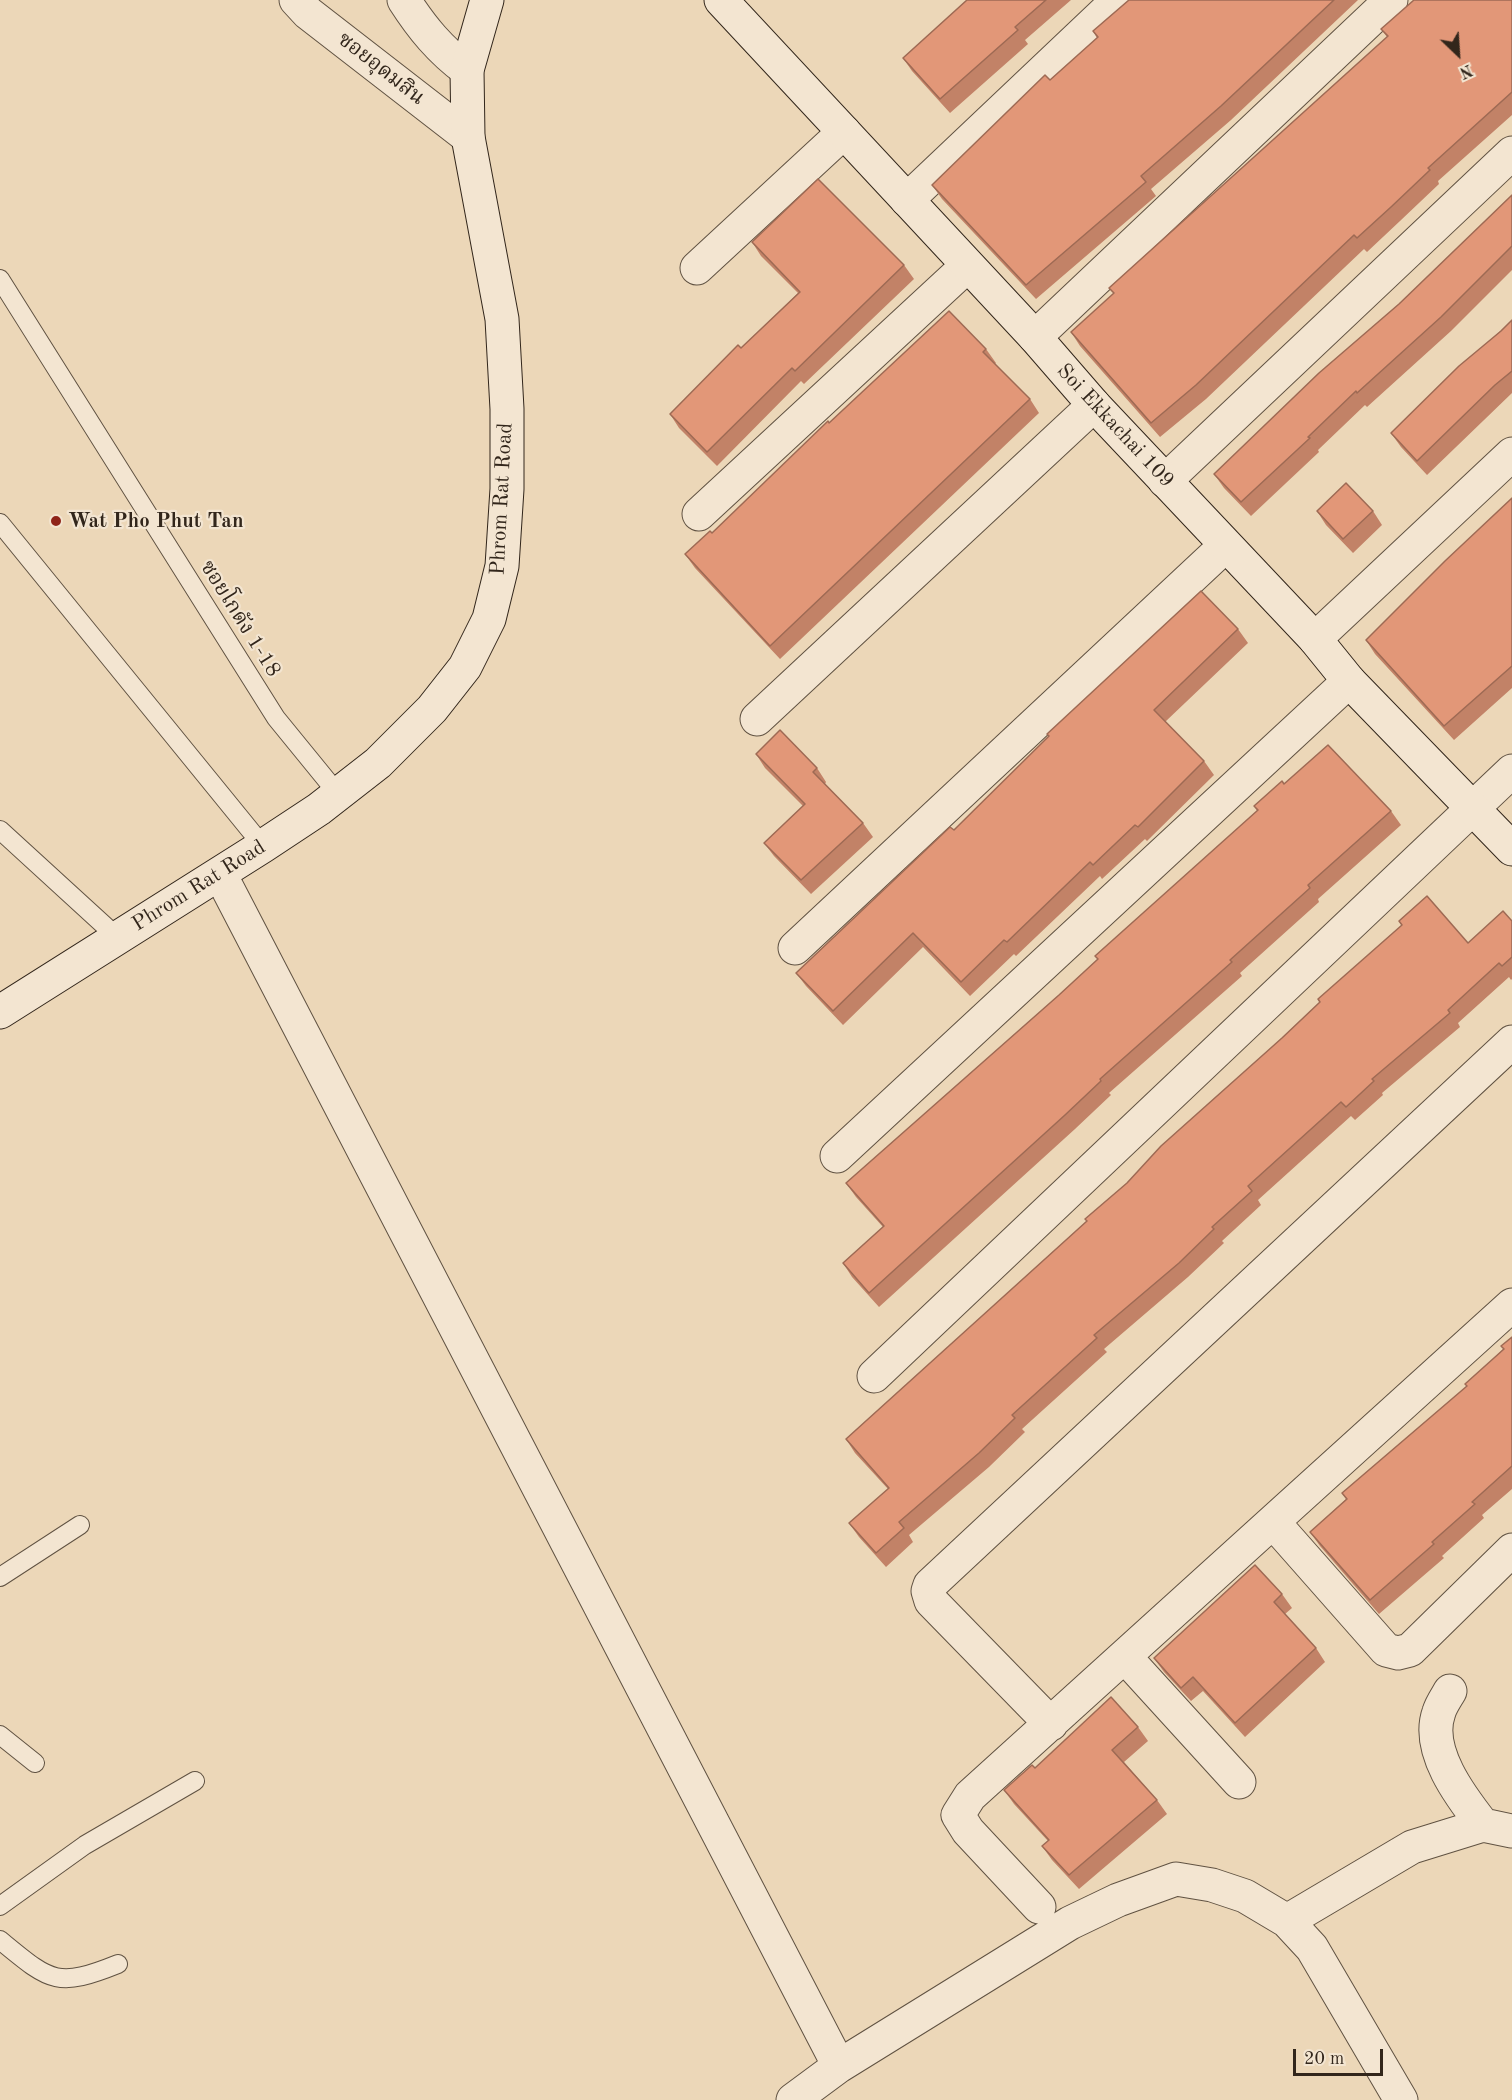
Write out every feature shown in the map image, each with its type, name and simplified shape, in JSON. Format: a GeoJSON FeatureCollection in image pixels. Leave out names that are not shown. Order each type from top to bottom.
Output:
{"type":"FeatureCollection","features":[{"type":"Feature","properties":{"kind":"street","name":"ซอยอุดมสิน"},"geometry":{"type":"LineString","coordinates":[[296,0],[308,12],[468,137]]}},
{"type":"Feature","properties":{"kind":"street"},"geometry":{"type":"LineString","coordinates":[[404,0],[425,32],[446,54],[467,70]]}},
{"type":"Feature","properties":{"kind":"street","name":"Phrom Rat Road"},"geometry":{"type":"LineString","coordinates":[[0,1012],[263,846],[378,763],[432,709],[465,667],[489,619],[502,566],[507,489],[507,410],[502,319],[468,137],[467,70],[487,0]]}},
{"type":"Feature","properties":{"kind":"street","name":"Soi Ekkachai 109"},"geometry":{"type":"LineString","coordinates":[[721,0],[1035,337],[1094,405],[1315,639],[1349,681],[1512,849]]}},
{"type":"Feature","properties":{"kind":"street"},"geometry":{"type":"LineString","coordinates":[[907,200],[1118,0]]}},
{"type":"Feature","properties":{"kind":"street"},"geometry":{"type":"LineString","coordinates":[[1035,337],[1391,0]]}},
{"type":"Feature","properties":{"kind":"street"},"geometry":{"type":"LineString","coordinates":[[697,268],[844,132]]}},
{"type":"Feature","properties":{"kind":"street"},"geometry":{"type":"LineString","coordinates":[[1165,481],[1512,153]]}},
{"type":"Feature","properties":{"kind":"street"},"geometry":{"type":"LineString","coordinates":[[699,514],[967,266]]}},
{"type":"Feature","properties":{"kind":"street"},"geometry":{"type":"LineString","coordinates":[[757,719],[1094,405]]}},
{"type":"Feature","properties":{"kind":"street"},"geometry":{"type":"LineString","coordinates":[[1315,639],[1512,454]]}},
{"type":"Feature","properties":{"kind":"street"},"geometry":{"type":"LineString","coordinates":[[795,948],[1226,546]]}},
{"type":"Feature","properties":{"kind":"street"},"geometry":{"type":"LineString","coordinates":[[837,1156],[1349,681]]}},
{"type":"Feature","properties":{"kind":"street"},"geometry":{"type":"LineString","coordinates":[[874,1376],[1512,771]]}},
{"type":"Feature","properties":{"kind":"street"},"geometry":{"type":"LineString","coordinates":[[220,874],[839,2066]]}},
{"type":"Feature","properties":{"kind":"street"},"geometry":{"type":"LineString","coordinates":[[1051,1724],[931,1600],[928,1592],[930,1585],[1512,1042]]}},
{"type":"Feature","properties":{"kind":"street"},"geometry":{"type":"LineString","coordinates":[[1039,1907],[968,1831],[958,1815],[970,1796],[1126,1658],[1512,1305]]}},
{"type":"Feature","properties":{"kind":"street"},"geometry":{"type":"LineString","coordinates":[[1274,1522],[1386,1650],[1398,1653],[1410,1650],[1512,1550]]}},
{"type":"Feature","properties":{"kind":"street"},"geometry":{"type":"LineString","coordinates":[[1126,1658],[1239,1782]]}},
{"type":"Feature","properties":{"kind":"street"},"geometry":{"type":"LineString","coordinates":[[1450,1691],[1438,1713],[1436,1735],[1455,1790],[1498,1828]]}},
{"type":"Feature","properties":{"kind":"street"},"geometry":{"type":"LineString","coordinates":[[1287,1921],[1412,1847],[1498,1828]]}},
{"type":"Feature","properties":{"kind":"street"},"geometry":{"type":"LineString","coordinates":[[793,2100],[839,2066],[1070,1923],[1118,1900],[1176,1879],[1212,1885],[1245,1896],[1287,1921],[1312,1948],[1401,2100]]}},
{"type":"Feature","properties":{"kind":"lane","name":"ซอยโกดัง 1-18"},"geometry":{"type":"LineString","coordinates":[[0,279],[276,718],[338,794]]}},
{"type":"Feature","properties":{"kind":"lane"},"geometry":{"type":"LineString","coordinates":[[0,523],[263,846]]}},
{"type":"Feature","properties":{"kind":"lane"},"geometry":{"type":"LineString","coordinates":[[0,830],[117,937]]}},
{"type":"Feature","properties":{"kind":"lane"},"geometry":{"type":"LineString","coordinates":[[0,1577],[80,1525]]}},
{"type":"Feature","properties":{"kind":"lane"},"geometry":{"type":"LineString","coordinates":[[0,1735],[35,1763]]}},
{"type":"Feature","properties":{"kind":"lane"},"geometry":{"type":"LineString","coordinates":[[0,1906],[85,1845],[195,1781]]}},
{"type":"Feature","properties":{"kind":"lane"},"geometry":{"type":"LineString","coordinates":[[0,1940],[28,1963],[49,1976],[67,1980],[85,1978],[118,1964]]}},
{"type":"Feature","properties":{"kind":"building"},"geometry":{"type":"Polygon","coordinates":[[[967,0],[1046,0],[1015,27],[1018,30],[940,99],[903,58],[967,0]]]}},
{"type":"Feature","properties":{"kind":"building"},"geometry":{"type":"Polygon","coordinates":[[[1129,0],[1334,0],[1221,106],[1141,176],[1146,182],[1026,285],[932,185],[1045,75],[1050,80],[1098,37],[1093,31],[1129,0]]]}},
{"type":"Feature","properties":{"kind":"building"},"geometry":{"type":"Polygon","coordinates":[[[1414,0],[1512,0],[1512,92],[1428,168],[1430,170],[1391,207],[1357,238],[1354,235],[1196,385],[1151,423],[1071,332],[1114,293],[1109,288],[1388,36],[1381,29],[1414,0]]]}},
{"type":"Feature","properties":{"kind":"building"},"geometry":{"type":"Polygon","coordinates":[[[818,179],[904,265],[795,371],[792,368],[707,452],[670,414],[738,345],[741,348],[800,292],[752,242],[818,179]]]}},
{"type":"Feature","properties":{"kind":"building"},"geometry":{"type":"Polygon","coordinates":[[[1512,195],[1512,246],[1441,317],[1357,393],[1356,391],[1308,437],[1310,438],[1241,502],[1214,474],[1319,373],[1399,304],[1512,195]]]}},
{"type":"Feature","properties":{"kind":"building"},"geometry":{"type":"Polygon","coordinates":[[[949,311],[986,349],[983,352],[1030,399],[770,646],[685,554],[710,531],[712,533],[828,421],[829,423],[949,311]]]}},
{"type":"Feature","properties":{"kind":"building"},"geometry":{"type":"Polygon","coordinates":[[[1512,320],[1512,371],[1417,461],[1391,433],[1459,366],[1512,320]]]}},
{"type":"Feature","properties":{"kind":"building"},"geometry":{"type":"Polygon","coordinates":[[[1346,483],[1373,511],[1343,539],[1317,511],[1346,483]]]}},
{"type":"Feature","properties":{"kind":"building"},"geometry":{"type":"Polygon","coordinates":[[[1512,498],[1512,666],[1444,726],[1366,640],[1512,498]]]}},
{"type":"Feature","properties":{"kind":"building"},"geometry":{"type":"Polygon","coordinates":[[[1201,591],[1238,629],[1154,710],[1204,761],[1138,827],[1135,825],[1093,865],[1090,862],[1007,942],[1004,940],[961,982],[913,933],[833,1011],[796,973],[950,827],[954,830],[1049,736],[1047,734],[1201,591]]]}},
{"type":"Feature","properties":{"kind":"building"},"geometry":{"type":"Polygon","coordinates":[[[780,730],[817,768],[813,772],[863,823],[801,880],[764,843],[805,804],[756,754],[780,730]]]}},
{"type":"Feature","properties":{"kind":"building"},"geometry":{"type":"Polygon","coordinates":[[[1328,745],[1391,811],[1308,885],[1310,888],[1230,960],[1232,962],[1100,1079],[1101,1081],[1065,1115],[869,1293],[843,1263],[884,1226],[846,1183],[1098,959],[1095,956],[1258,810],[1254,806],[1282,781],[1284,784],[1328,745]]]}},
{"type":"Feature","properties":{"kind":"building"},"geometry":{"type":"Polygon","coordinates":[[[1427,896],[1468,943],[1503,911],[1512,921],[1512,957],[1502,966],[1499,963],[1448,1010],[1450,1013],[1372,1079],[1374,1081],[1346,1107],[1341,1102],[1248,1186],[1252,1191],[1212,1227],[1214,1229],[1179,1263],[1094,1335],[1097,1338],[1012,1415],[1015,1418],[979,1453],[899,1522],[904,1528],[876,1553],[849,1523],[889,1488],[846,1439],[1087,1221],[1085,1219],[1127,1183],[1161,1146],[1282,1038],[1320,1002],[1318,999],[1402,925],[1399,921],[1427,896]]]}},
{"type":"Feature","properties":{"kind":"building"},"geometry":{"type":"Polygon","coordinates":[[[1512,1337],[1512,1466],[1472,1502],[1475,1504],[1432,1542],[1434,1544],[1370,1600],[1310,1532],[1347,1499],[1342,1493],[1467,1386],[1465,1384],[1504,1349],[1501,1346],[1512,1337]]]}},
{"type":"Feature","properties":{"kind":"building"},"geometry":{"type":"Polygon","coordinates":[[[1255,1565],[1282,1594],[1274,1602],[1316,1648],[1235,1723],[1193,1677],[1181,1688],[1154,1658],[1255,1565]]]}},
{"type":"Feature","properties":{"kind":"building"},"geometry":{"type":"Polygon","coordinates":[[[1111,1697],[1138,1727],[1112,1750],[1157,1800],[1069,1875],[1042,1846],[1049,1840],[1004,1790],[1032,1765],[1035,1768],[1111,1697]]]}},
{"type":"Feature","properties":{"kind":"place","name":"Wat Pho Phut Tan"},"geometry":{"type":"Point","coordinates":[56,521]}}]}
